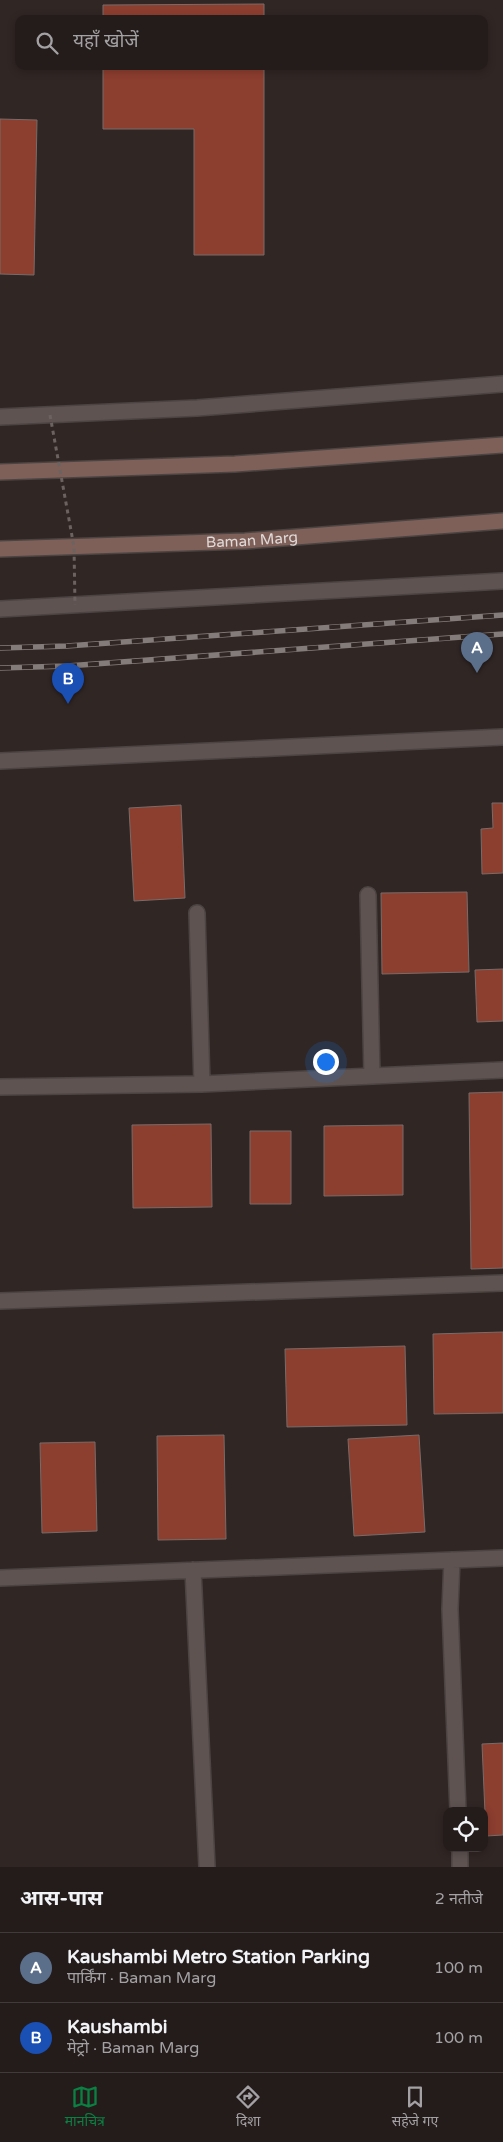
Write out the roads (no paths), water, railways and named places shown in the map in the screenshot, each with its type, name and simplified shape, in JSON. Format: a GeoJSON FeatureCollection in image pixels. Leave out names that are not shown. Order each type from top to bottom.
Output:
{"type":"FeatureCollection","features":[{"type":"Feature","properties":{"kind":"main road"},"geometry":{"type":"LineString","coordinates":[[0,472],[235,464],[503,445]]}},
{"type":"Feature","properties":{"kind":"main road","name":"Baman Marg"},"geometry":{"type":"LineString","coordinates":[[0,549],[245,541],[503,521]]}},
{"type":"Feature","properties":{"kind":"street"},"geometry":{"type":"LineString","coordinates":[[0,417],[198,408],[503,384]]}},
{"type":"Feature","properties":{"kind":"street"},"geometry":{"type":"LineString","coordinates":[[0,609],[503,582]]}},
{"type":"Feature","properties":{"kind":"street"},"geometry":{"type":"LineString","coordinates":[[0,760],[503,736]]}},
{"type":"Feature","properties":{"kind":"street"},"geometry":{"type":"LineString","coordinates":[[368,895],[372,1076]]}},
{"type":"Feature","properties":{"kind":"street"},"geometry":{"type":"LineString","coordinates":[[197,914],[202,1084]]}},
{"type":"Feature","properties":{"kind":"street"},"geometry":{"type":"LineString","coordinates":[[0,1087],[202,1084],[503,1070]]}},
{"type":"Feature","properties":{"kind":"street"},"geometry":{"type":"LineString","coordinates":[[0,1301],[503,1283]]}},
{"type":"Feature","properties":{"kind":"street"},"geometry":{"type":"LineString","coordinates":[[0,1578],[503,1558]]}},
{"type":"Feature","properties":{"kind":"street"},"geometry":{"type":"LineString","coordinates":[[452,1560],[450,1609],[458,1807]]}},
{"type":"Feature","properties":{"kind":"street"},"geometry":{"type":"LineString","coordinates":[[193,1570],[207,1867]]}},
{"type":"Feature","properties":{"kind":"street"},"geometry":{"type":"LineString","coordinates":[[460,1852],[460,1867]]}},
{"type":"Feature","properties":{"kind":"railway"},"geometry":{"type":"LineString","coordinates":[[0,648],[67,646],[503,615]]}},
{"type":"Feature","properties":{"kind":"railway"},"geometry":{"type":"LineString","coordinates":[[0,668],[67,666],[503,634]]}},
{"type":"Feature","properties":{"kind":"place","name":"Kaushambi Metro Station Parking"},"geometry":{"type":"Point","coordinates":[477,673]}},
{"type":"Feature","properties":{"kind":"place","name":"Kaushambi"},"geometry":{"type":"Point","coordinates":[68,704]}}]}
